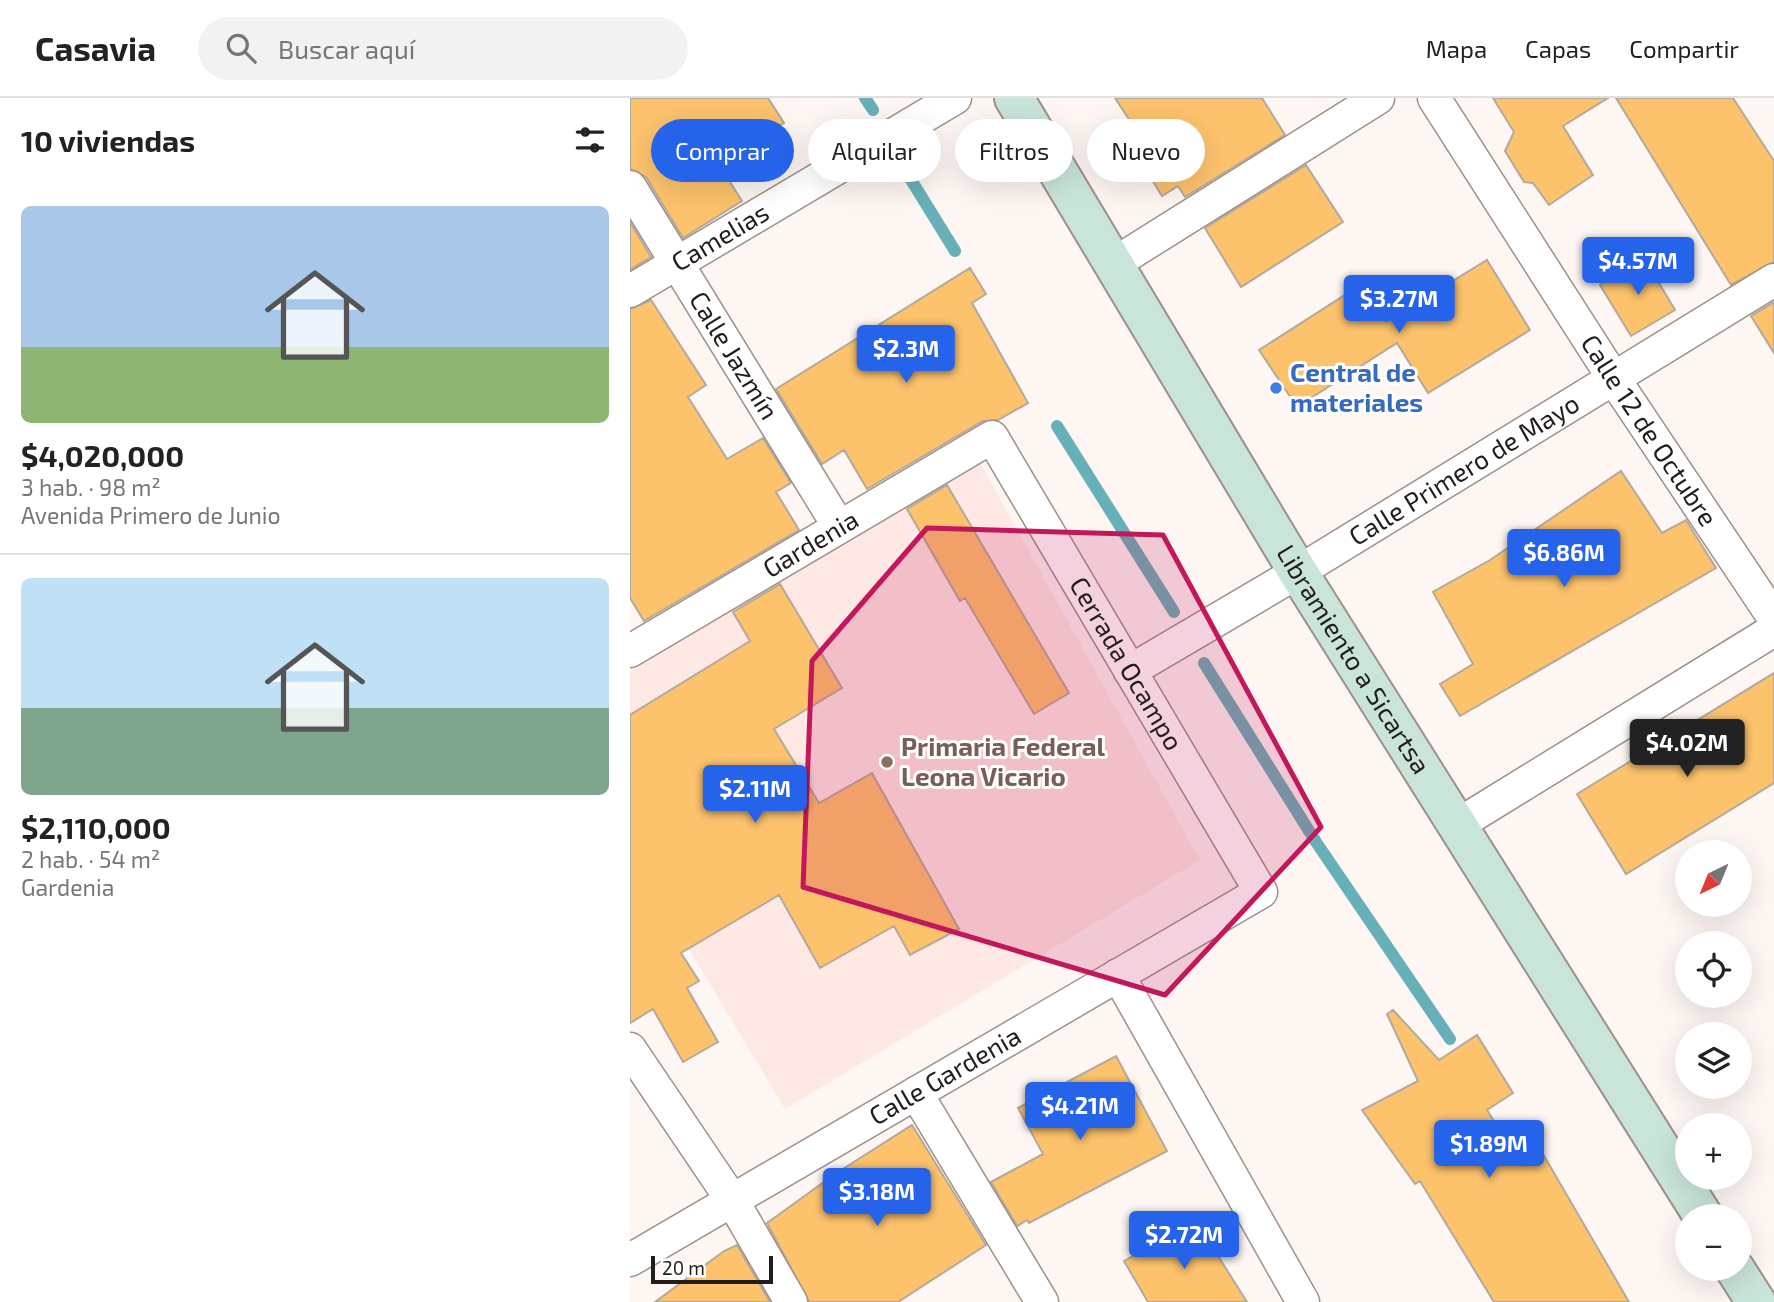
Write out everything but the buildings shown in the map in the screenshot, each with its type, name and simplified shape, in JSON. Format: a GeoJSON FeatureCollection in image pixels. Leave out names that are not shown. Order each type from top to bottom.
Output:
{"type":"FeatureCollection","features":[{"type":"Feature","properties":{"kind":"main road","name":"Libramiento a Sicartsa"},"geometry":{"type":"LineString","coordinates":[[1014,98],[1298,572],[1459,824],[1696,1204]]}},
{"type":"Feature","properties":{"kind":"main road"},"geometry":{"type":"LineString","coordinates":[[1743,1281],[1756,1302]]}},
{"type":"Feature","properties":{"kind":"street","name":"Camelias"},"geometry":{"type":"LineString","coordinates":[[630,290],[955,98]]}},
{"type":"Feature","properties":{"kind":"street"},"geometry":{"type":"LineString","coordinates":[[1115,263],[1378,98]]}},
{"type":"Feature","properties":{"kind":"street","name":"Calle 12 de Octubre"},"geometry":{"type":"LineString","coordinates":[[1434,98],[1614,379],[1774,618]]}},
{"type":"Feature","properties":{"kind":"street","name":"Calle Jazmín"},"geometry":{"type":"LineString","coordinates":[[630,187],[838,525]]}},
{"type":"Feature","properties":{"kind":"street","name":"Calle Primero de Mayo"},"geometry":{"type":"LineString","coordinates":[[1130,671],[1298,572],[1774,280]]}},
{"type":"Feature","properties":{"kind":"street","name":"Gardenia"},"geometry":{"type":"LineString","coordinates":[[632,645],[992,436]]}},
{"type":"Feature","properties":{"kind":"street","name":"Cerrada Ocampo"},"geometry":{"type":"LineString","coordinates":[[992,436],[1261,892]]}},
{"type":"Feature","properties":{"kind":"street"},"geometry":{"type":"LineString","coordinates":[[1459,824],[1774,629]]}},
{"type":"Feature","properties":{"kind":"street","name":"Calle Gardenia"},"geometry":{"type":"LineString","coordinates":[[630,1260],[1261,892]]}},
{"type":"Feature","properties":{"kind":"street"},"geometry":{"type":"LineString","coordinates":[[1118,975],[1303,1302]]}},
{"type":"Feature","properties":{"kind":"street"},"geometry":{"type":"LineString","coordinates":[[630,1049],[733,1200],[791,1302]]}},
{"type":"Feature","properties":{"kind":"street"},"geometry":{"type":"LineString","coordinates":[[916,1093],[1042,1302]]}},
{"type":"Feature","properties":{"kind":"highlighted area"},"geometry":{"type":"Polygon","coordinates":[[[927,528],[1163,535],[1321,827],[1165,995],[803,887],[812,661],[927,528]]]}},
{"type":"Feature","properties":{"kind":"shaded area","name":"Primaria Federal Leona Vicario"},"geometry":{"type":"Polygon","coordinates":[[[978,459],[1200,860],[785,1109],[630,851],[630,672],[978,459]]]}},
{"type":"Feature","properties":{"kind":"waterway"},"geometry":{"type":"LineString","coordinates":[[865,98],[873,110]]}},
{"type":"Feature","properties":{"kind":"waterway"},"geometry":{"type":"LineString","coordinates":[[912,182],[955,251]]}},
{"type":"Feature","properties":{"kind":"waterway"},"geometry":{"type":"LineString","coordinates":[[1057,426],[1174,612]]}},
{"type":"Feature","properties":{"kind":"waterway"},"geometry":{"type":"LineString","coordinates":[[1204,663],[1316,842],[1450,1039]]}},
{"type":"Feature","properties":{"kind":"place","name":"Central de materiales"},"geometry":{"type":"Point","coordinates":[1276,388]}},
{"type":"Feature","properties":{"kind":"place","name":"Primaria Federal Leona Vicario"},"geometry":{"type":"Point","coordinates":[887,762]}}]}
